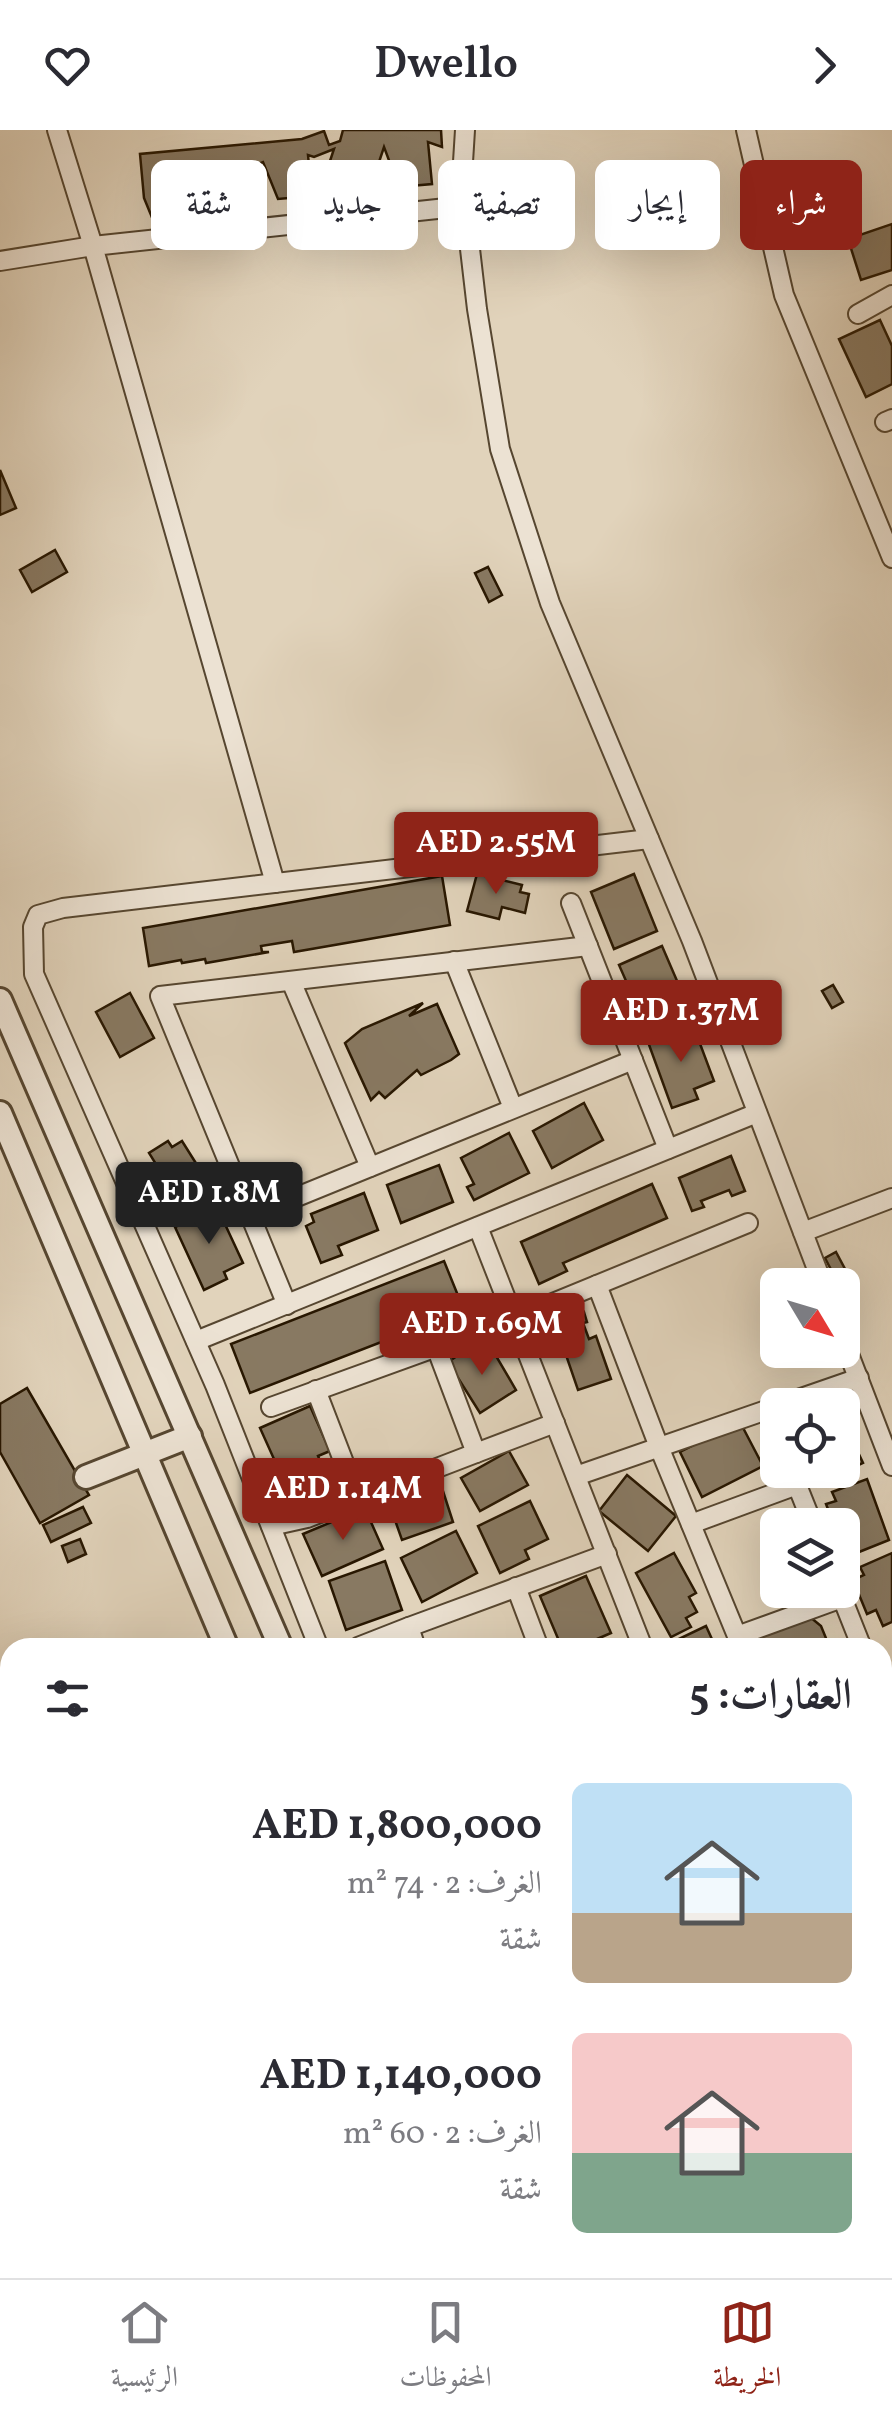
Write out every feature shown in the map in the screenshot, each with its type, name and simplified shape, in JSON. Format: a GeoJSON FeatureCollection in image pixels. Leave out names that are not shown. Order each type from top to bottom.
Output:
{"type":"FeatureCollection","features":[{"type":"Feature","properties":{"kind":"street"},"geometry":{"type":"LineString","coordinates":[[57,130],[275,883]]}},
{"type":"Feature","properties":{"kind":"street"},"geometry":{"type":"LineString","coordinates":[[463,160],[465,130]]}},
{"type":"Feature","properties":{"kind":"street"},"geometry":{"type":"LineString","coordinates":[[746,130],[784,296],[892,558]]}},
{"type":"Feature","properties":{"kind":"street"},"geometry":{"type":"LineString","coordinates":[[0,261],[93,246],[438,209]]}},
{"type":"Feature","properties":{"kind":"street"},"geometry":{"type":"LineString","coordinates":[[470,250],[500,449],[550,603],[692,940],[817,1268]]}},
{"type":"Feature","properties":{"kind":"street"},"geometry":{"type":"LineString","coordinates":[[858,314],[892,295]]}},
{"type":"Feature","properties":{"kind":"street"},"geometry":{"type":"LineString","coordinates":[[315,1638],[196,1342],[34,974],[33,927],[38,915],[63,908],[649,838]]}},
{"type":"Feature","properties":{"kind":"street"},"geometry":{"type":"LineString","coordinates":[[571,904],[668,1149]]}},
{"type":"Feature","properties":{"kind":"street"},"geometry":{"type":"LineString","coordinates":[[286,1305],[160,996],[588,946]]}},
{"type":"Feature","properties":{"kind":"street"},"geometry":{"type":"LineString","coordinates":[[454,962],[513,1108]]}},
{"type":"Feature","properties":{"kind":"street"},"geometry":{"type":"LineString","coordinates":[[291,980],[370,1167]]}},
{"type":"Feature","properties":{"kind":"street"},"geometry":{"type":"LineString","coordinates":[[0,1000],[277,1638]]}},
{"type":"Feature","properties":{"kind":"street"},"geometry":{"type":"LineString","coordinates":[[250,1216],[633,1060]]}},
{"type":"Feature","properties":{"kind":"street"},"geometry":{"type":"LineString","coordinates":[[0,1113],[223,1638]]}},
{"type":"Feature","properties":{"kind":"street"},"geometry":{"type":"LineString","coordinates":[[196,1342],[758,1113]]}},
{"type":"Feature","properties":{"kind":"street"},"geometry":{"type":"LineString","coordinates":[[803,1232],[892,1198]]}},
{"type":"Feature","properties":{"kind":"street"},"geometry":{"type":"LineString","coordinates":[[270,1407],[514,1319],[748,1222]]}},
{"type":"Feature","properties":{"kind":"street"},"geometry":{"type":"LineString","coordinates":[[478,1227],[639,1638]]}},
{"type":"Feature","properties":{"kind":"street"},"geometry":{"type":"LineString","coordinates":[[597,1285],[738,1638]]}},
{"type":"Feature","properties":{"kind":"street"},"geometry":{"type":"LineString","coordinates":[[436,1347],[476,1453]]}},
{"type":"Feature","properties":{"kind":"street"},"geometry":{"type":"LineString","coordinates":[[855,1368],[892,1466]]}},
{"type":"Feature","properties":{"kind":"street"},"geometry":{"type":"LineString","coordinates":[[830,1388],[859,1378]]}},
{"type":"Feature","properties":{"kind":"street"},"geometry":{"type":"LineString","coordinates":[[316,1390],[358,1498]]}},
{"type":"Feature","properties":{"kind":"street"},"geometry":{"type":"LineString","coordinates":[[576,1476],[760,1412]]}},
{"type":"Feature","properties":{"kind":"street"},"geometry":{"type":"LineString","coordinates":[[271,1526],[307,1518],[526,1434],[552,1414]]}},
{"type":"Feature","properties":{"kind":"street"},"geometry":{"type":"LineString","coordinates":[[86,1477],[190,1436]]}},
{"type":"Feature","properties":{"kind":"street"},"geometry":{"type":"LineString","coordinates":[[691,1524],[772,1488]]}},
{"type":"Feature","properties":{"kind":"street"},"geometry":{"type":"LineString","coordinates":[[379,1638],[607,1554]]}},
{"type":"Feature","properties":{"kind":"street"},"geometry":{"type":"LineString","coordinates":[[516,1588],[535,1638]]}},
{"type":"Feature","properties":{"kind":"street"},"geometry":{"type":"LineString","coordinates":[[748,1638],[812,1608]]}},
{"type":"Feature","properties":{"kind":"street"},"geometry":{"type":"LineString","coordinates":[[846,1608],[858,1638]]}},
{"type":"Feature","properties":{"kind":"street"},"geometry":{"type":"LineString","coordinates":[[409,1627],[413,1638]]}},
{"type":"Feature","properties":{"kind":"building"},"geometry":{"type":"Polygon","coordinates":[[[343,130],[441,130],[442,147],[428,142],[432,184],[418,185],[418,160],[389,160],[384,147],[380,160],[330,160],[334,149],[314,157],[308,155],[308,160],[287,160],[287,198],[278,199],[267,172],[267,160],[151,160],[151,215],[144,198],[140,154],[302,139],[324,131],[329,145],[340,141],[343,130]]]}},
{"type":"Feature","properties":{"kind":"building"},"geometry":{"type":"Polygon","coordinates":[[[892,224],[892,270],[861,280],[851,250],[862,250],[862,234],[892,224]]]}},
{"type":"Feature","properties":{"kind":"building"},"geometry":{"type":"Polygon","coordinates":[[[880,320],[892,346],[892,384],[866,397],[839,339],[880,320]]]}},
{"type":"Feature","properties":{"kind":"building"},"geometry":{"type":"Polygon","coordinates":[[[0,470],[16,508],[0,515],[0,470]]]}},
{"type":"Feature","properties":{"kind":"building"},"geometry":{"type":"Polygon","coordinates":[[[55,550],[67,572],[32,592],[20,570],[55,550]]]}},
{"type":"Feature","properties":{"kind":"building"},"geometry":{"type":"Polygon","coordinates":[[[488,567],[502,595],[489,602],[475,573],[488,567]]]}},
{"type":"Feature","properties":{"kind":"building"},"geometry":{"type":"Polygon","coordinates":[[[477,874],[522,885],[520,892],[529,894],[525,913],[502,907],[499,919],[467,911],[477,874]]]}},
{"type":"Feature","properties":{"kind":"building"},"geometry":{"type":"Polygon","coordinates":[[[634,874],[657,931],[614,949],[591,892],[634,874]]]}},
{"type":"Feature","properties":{"kind":"building"},"geometry":{"type":"Polygon","coordinates":[[[442,876],[450,925],[294,952],[292,941],[261,946],[262,952],[269,952],[206,963],[205,959],[182,963],[181,960],[149,966],[143,928],[442,876]]]}},
{"type":"Feature","properties":{"kind":"building"},"geometry":{"type":"Polygon","coordinates":[[[662,946],[687,1004],[652,1020],[646,1004],[638,1008],[619,965],[662,946]]]}},
{"type":"Feature","properties":{"kind":"building"},"geometry":{"type":"Polygon","coordinates":[[[833,985],[843,1002],[832,1008],[822,991],[833,985]]]}},
{"type":"Feature","properties":{"kind":"building"},"geometry":{"type":"Polygon","coordinates":[[[130,993],[154,1038],[120,1057],[96,1012],[130,993]]]}},
{"type":"Feature","properties":{"kind":"building"},"geometry":{"type":"Polygon","coordinates":[[[423,1003],[409,1016],[437,1004],[459,1054],[421,1075],[417,1070],[385,1098],[379,1092],[371,1100],[345,1043],[362,1029],[423,1003]]]}},
{"type":"Feature","properties":{"kind":"building"},"geometry":{"type":"Polygon","coordinates":[[[693,1025],[714,1081],[694,1089],[698,1099],[672,1108],[648,1042],[693,1025]]]}},
{"type":"Feature","properties":{"kind":"building"},"geometry":{"type":"Polygon","coordinates":[[[584,1103],[603,1140],[552,1168],[533,1131],[584,1103]]]}},
{"type":"Feature","properties":{"kind":"building"},"geometry":{"type":"Polygon","coordinates":[[[509,1133],[529,1173],[474,1200],[467,1187],[474,1184],[461,1158],[509,1133]]]}},
{"type":"Feature","properties":{"kind":"building"},"geometry":{"type":"Polygon","coordinates":[[[168,1141],[172,1147],[182,1141],[209,1184],[180,1203],[149,1153],[168,1141]]]}},
{"type":"Feature","properties":{"kind":"building"},"geometry":{"type":"Polygon","coordinates":[[[731,1156],[745,1191],[732,1196],[729,1190],[701,1201],[704,1207],[692,1211],[679,1178],[731,1156]]]}},
{"type":"Feature","properties":{"kind":"building"},"geometry":{"type":"Polygon","coordinates":[[[439,1165],[453,1202],[401,1223],[387,1185],[439,1165]]]}},
{"type":"Feature","properties":{"kind":"building"},"geometry":{"type":"Polygon","coordinates":[[[652,1184],[667,1218],[563,1263],[567,1271],[539,1284],[521,1242],[652,1184]]]}},
{"type":"Feature","properties":{"kind":"building"},"geometry":{"type":"Polygon","coordinates":[[[364,1193],[378,1230],[338,1246],[342,1255],[321,1263],[306,1226],[314,1222],[311,1214],[364,1193]]]}},
{"type":"Feature","properties":{"kind":"building"},"geometry":{"type":"Polygon","coordinates":[[[217,1207],[243,1263],[224,1272],[227,1279],[204,1290],[175,1227],[217,1207]]]}},
{"type":"Feature","properties":{"kind":"building"},"geometry":{"type":"Polygon","coordinates":[[[836,1252],[845,1268],[830,1268],[825,1258],[836,1252]]]}},
{"type":"Feature","properties":{"kind":"building"},"geometry":{"type":"Polygon","coordinates":[[[444,1261],[459,1298],[397,1320],[402,1334],[250,1393],[231,1344],[444,1261]]]}},
{"type":"Feature","properties":{"kind":"building"},"geometry":{"type":"Polygon","coordinates":[[[584,1312],[589,1339],[596,1336],[611,1379],[578,1390],[555,1323],[584,1312]]]}},
{"type":"Feature","properties":{"kind":"building"},"geometry":{"type":"Polygon","coordinates":[[[469,1348],[477,1360],[492,1349],[516,1390],[480,1413],[448,1362],[469,1348]]]}},
{"type":"Feature","properties":{"kind":"building"},"geometry":{"type":"Polygon","coordinates":[[[27,1388],[89,1495],[40,1523],[0,1452],[0,1404],[27,1388]]]}},
{"type":"Feature","properties":{"kind":"building"},"geometry":{"type":"Polygon","coordinates":[[[310,1406],[330,1451],[318,1456],[329,1482],[292,1499],[260,1428],[310,1406]]]}},
{"type":"Feature","properties":{"kind":"building"},"geometry":{"type":"Polygon","coordinates":[[[740,1422],[760,1468],[702,1497],[680,1452],[740,1422]]]}},
{"type":"Feature","properties":{"kind":"building"},"geometry":{"type":"Polygon","coordinates":[[[509,1451],[528,1485],[480,1511],[461,1478],[509,1451]]]}},
{"type":"Feature","properties":{"kind":"building"},"geometry":{"type":"Polygon","coordinates":[[[627,1475],[676,1516],[648,1551],[599,1511],[627,1475]]]}},
{"type":"Feature","properties":{"kind":"building"},"geometry":{"type":"Polygon","coordinates":[[[867,1479],[889,1540],[860,1552],[860,1508],[828,1508],[826,1504],[836,1501],[832,1492],[860,1488],[860,1482],[867,1479]]]}},
{"type":"Feature","properties":{"kind":"building"},"geometry":{"type":"Polygon","coordinates":[[[441,1485],[453,1522],[402,1540],[389,1503],[441,1485]]]}},
{"type":"Feature","properties":{"kind":"building"},"geometry":{"type":"Polygon","coordinates":[[[530,1501],[548,1539],[525,1550],[529,1559],[500,1573],[478,1526],[530,1501]]]}},
{"type":"Feature","properties":{"kind":"building"},"geometry":{"type":"Polygon","coordinates":[[[83,1507],[91,1523],[51,1542],[43,1525],[83,1507]]]}},
{"type":"Feature","properties":{"kind":"building"},"geometry":{"type":"Polygon","coordinates":[[[366,1511],[383,1549],[322,1576],[303,1534],[366,1511]]]}},
{"type":"Feature","properties":{"kind":"building"},"geometry":{"type":"Polygon","coordinates":[[[456,1531],[477,1573],[422,1602],[401,1558],[456,1531]]]}},
{"type":"Feature","properties":{"kind":"building"},"geometry":{"type":"Polygon","coordinates":[[[80,1539],[86,1554],[68,1562],[62,1546],[80,1539]]]}},
{"type":"Feature","properties":{"kind":"building"},"geometry":{"type":"Polygon","coordinates":[[[674,1553],[696,1593],[689,1597],[697,1612],[686,1618],[691,1627],[671,1637],[636,1573],[674,1553]]]}},
{"type":"Feature","properties":{"kind":"building"},"geometry":{"type":"Polygon","coordinates":[[[892,1553],[892,1622],[883,1626],[876,1610],[867,1614],[860,1597],[860,1577],[864,1575],[860,1567],[892,1553]]]}},
{"type":"Feature","properties":{"kind":"building"},"geometry":{"type":"Polygon","coordinates":[[[385,1561],[402,1610],[346,1630],[329,1581],[385,1561]]]}},
{"type":"Feature","properties":{"kind":"building"},"geometry":{"type":"Polygon","coordinates":[[[586,1576],[611,1633],[599,1638],[558,1638],[540,1596],[586,1576]]]}},
{"type":"Feature","properties":{"kind":"building"},"geometry":{"type":"Polygon","coordinates":[[[804,1612],[821,1626],[826,1638],[758,1638],[767,1628],[804,1612]]]}},
{"type":"Feature","properties":{"kind":"building"},"geometry":{"type":"Polygon","coordinates":[[[706,1626],[711,1638],[681,1638],[706,1626]]]}}]}
